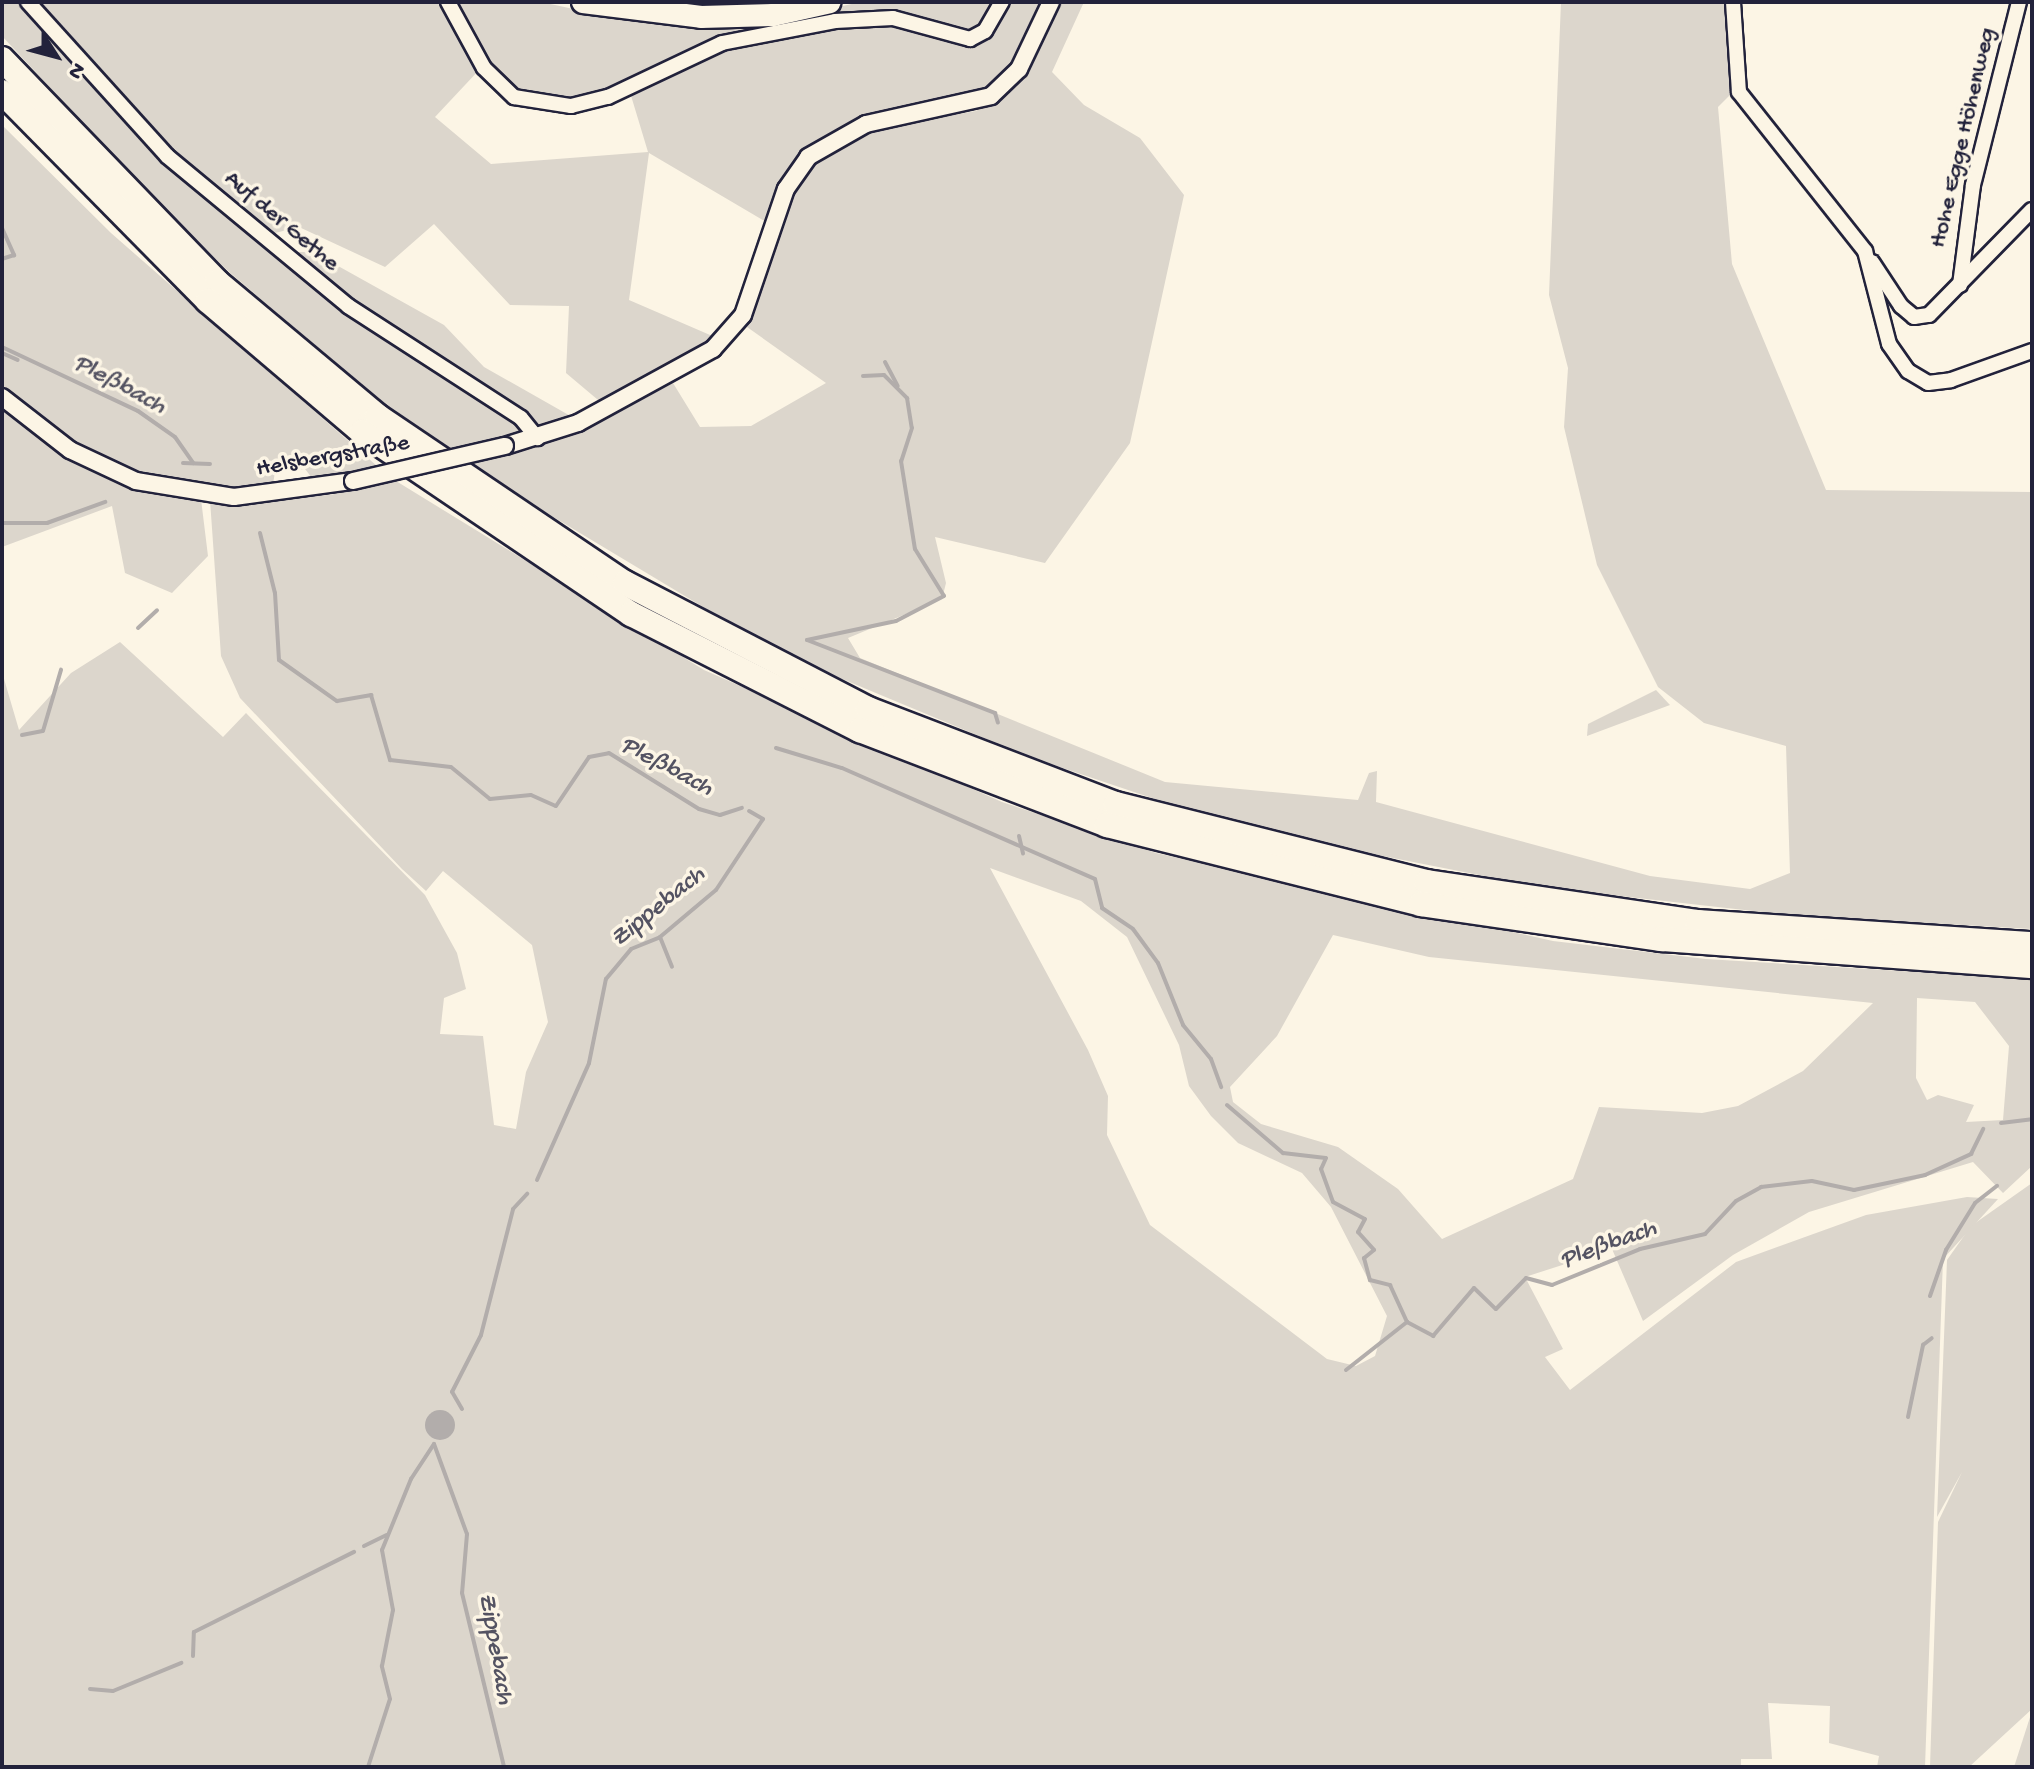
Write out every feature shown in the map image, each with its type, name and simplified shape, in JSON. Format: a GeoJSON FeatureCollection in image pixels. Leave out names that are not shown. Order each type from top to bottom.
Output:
{"type":"FeatureCollection","features":[{"type":"Feature","properties":{"kind":"highway"},"geometry":{"type":"LineString","coordinates":[[2,59],[217,282],[377,416],[625,583],[868,709],[1153,815],[1427,882],[1698,922],[2032,944]]}},
{"type":"Feature","properties":{"kind":"highway"},"geometry":{"type":"LineString","coordinates":[[2,92],[208,301],[362,432],[631,614],[873,736],[1107,825],[1421,904],[1661,939],[2032,966]]}},
{"type":"Feature","properties":{"kind":"main road"},"geometry":{"type":"LineString","coordinates":[[583,2],[701,17],[773,15],[830,2]]}},
{"type":"Feature","properties":{"kind":"street","name":"Auf der Gethe"},"geometry":{"type":"LineString","coordinates":[[28,2],[167,156],[348,306],[521,418],[537,438]]}},
{"type":"Feature","properties":{"kind":"street"},"geometry":{"type":"LineString","coordinates":[[448,2],[484,68],[514,97],[571,106],[608,97],[722,43],[835,21],[893,18],[970,39],[985,31],[1002,2]]}},
{"type":"Feature","properties":{"kind":"street","name":"Helsbergstraße"},"geometry":{"type":"LineString","coordinates":[[2,397],[70,450],[136,481],[234,497],[353,481],[537,438],[616,404],[721,342],[743,315],[786,189],[808,157],[866,124],[991,96],[1019,69],[1051,2]]}},
{"type":"Feature","properties":{"kind":"street"},"geometry":{"type":"LineString","coordinates":[[1733,2],[1739,92],[1914,317],[1929,315],[2032,210]]}},
{"type":"Feature","properties":{"kind":"street","name":"Hohe Egge Höhenweg"},"geometry":{"type":"LineString","coordinates":[[1960,285],[1973,185],[2019,2]]}},
{"type":"Feature","properties":{"kind":"street"},"geometry":{"type":"LineString","coordinates":[[1865,251],[1889,344],[1918,377],[1951,380],[2032,351]]}},
{"type":"Feature","properties":{"kind":"shaded area"},"geometry":{"type":"Polygon","coordinates":[[[2,2],[23,2],[149,142],[279,252],[313,252],[444,325],[484,367],[574,418],[448,450],[383,403],[228,271],[133,177],[2,36],[2,2]]]}},
{"type":"Feature","properties":{"kind":"shaded area"},"geometry":{"type":"Polygon","coordinates":[[[34,2],[447,2],[480,69],[435,117],[491,164],[648,152],[629,89],[681,60],[810,29],[892,22],[971,42],[1007,2],[1046,2],[1013,68],[991,86],[862,115],[802,152],[768,223],[649,153],[629,300],[717,338],[604,405],[566,373],[569,306],[510,305],[434,224],[385,267],[299,227],[267,235],[169,153],[34,2]]]}},
{"type":"Feature","properties":{"kind":"shaded area"},"geometry":{"type":"Polygon","coordinates":[[[455,2],[541,2],[625,20],[700,23],[773,21],[861,2],[1000,2],[970,35],[893,15],[720,40],[572,103],[514,94],[487,66],[455,2]]]}},
{"type":"Feature","properties":{"kind":"shaded area"},"geometry":{"type":"Polygon","coordinates":[[[1059,2],[1084,2],[1052,72],[1084,105],[1140,138],[1184,195],[1130,443],[1045,563],[935,537],[946,583],[942,599],[848,638],[860,658],[1165,782],[1358,800],[1369,773],[1377,771],[1376,802],[1650,876],[1750,889],[1790,873],[1786,746],[1704,723],[1658,687],[1597,565],[1564,427],[1568,368],[1549,295],[1561,2],[1730,2],[1734,91],[1718,107],[1732,264],[1826,490],[2032,492],[2032,929],[1788,915],[1540,887],[1241,828],[1027,756],[780,653],[465,464],[612,416],[673,383],[700,427],[751,426],[826,383],[747,327],[792,193],[813,161],[869,130],[976,111],[1000,98],[1023,77],[1059,2]]]}},
{"type":"Feature","properties":{"kind":"shaded area"},"geometry":{"type":"Polygon","coordinates":[[[2,125],[111,233],[377,466],[316,483],[305,469],[275,472],[272,490],[163,482],[71,442],[2,390],[2,125]]]}},
{"type":"Feature","properties":{"kind":"shaded area"},"geometry":{"type":"Polygon","coordinates":[[[2,402],[68,455],[201,499],[208,556],[172,593],[125,573],[112,506],[2,547],[2,402]]]}},
{"type":"Feature","properties":{"kind":"shaded area"},"geometry":{"type":"Polygon","coordinates":[[[396,481],[704,670],[1002,802],[1156,853],[1553,941],[1706,959],[2032,979],[2032,1166],[2003,1193],[1973,1162],[1809,1212],[1733,1255],[1643,1321],[1612,1249],[1525,1277],[1563,1349],[1545,1357],[1570,1390],[1736,1262],[1866,1215],[1967,1197],[1998,1199],[1943,1259],[1925,1767],[1877,1767],[1879,1756],[1829,1743],[1830,1706],[1768,1703],[1772,1759],[1741,1759],[1741,1767],[2,1767],[2,672],[19,730],[71,673],[120,642],[223,737],[246,713],[425,895],[457,953],[466,989],[444,998],[440,1034],[483,1036],[494,1125],[516,1129],[526,1072],[548,1022],[532,945],[443,871],[426,891],[402,869],[240,698],[221,656],[210,500],[330,495],[396,481]],[[990,868],[1088,1050],[1108,1096],[1107,1135],[1150,1225],[1327,1359],[1356,1366],[1375,1356],[1387,1316],[1331,1207],[1302,1173],[1238,1143],[1211,1116],[1189,1086],[1179,1045],[1127,937],[1081,901],[990,868]],[[1333,935],[1277,1036],[1230,1087],[1233,1102],[1261,1124],[1338,1147],[1398,1189],[1442,1239],[1573,1179],[1599,1107],[1702,1113],[1738,1106],[1803,1071],[1873,1003],[1429,957],[1333,935]],[[1917,998],[1916,1078],[1927,1100],[1938,1095],[1974,1105],[1966,1122],[2003,1120],[2009,1046],[1975,1002],[1917,998]]]}},
{"type":"Feature","properties":{"kind":"shaded area"},"geometry":{"type":"Polygon","coordinates":[[[1656,690],[1670,705],[1587,736],[1588,724],[1656,690]]]}},
{"type":"Feature","properties":{"kind":"shaded area"},"geometry":{"type":"Polygon","coordinates":[[[2032,1183],[2032,1709],[1969,1767],[1930,1767],[1938,1522],[1962,1472],[1937,1517],[1947,1260],[1971,1226],[2032,1183]]]}},
{"type":"Feature","properties":{"kind":"shaded area"},"geometry":{"type":"Polygon","coordinates":[[[440,1410],[446,1411],[454,1419],[454,1431],[446,1439],[440,1440],[434,1439],[426,1431],[425,1425],[426,1419],[434,1411],[440,1410]]]}},
{"type":"Feature","properties":{"kind":"shaded area"},"geometry":{"type":"Polygon","coordinates":[[[2032,1711],[2032,1767],[2014,1767],[2032,1711]]]}},
{"type":"Feature","properties":{"kind":"waterway","name":"Pleßbach"},"geometry":{"type":"LineString","coordinates":[[2,228],[14,255],[2,259]]}},
{"type":"Feature","properties":{"kind":"waterway","name":"Pleßbach"},"geometry":{"type":"LineString","coordinates":[[2,347],[138,411],[175,437],[193,463]]}},
{"type":"Feature","properties":{"kind":"waterway"},"geometry":{"type":"LineString","coordinates":[[2,353],[18,360]]}},
{"type":"Feature","properties":{"kind":"waterway"},"geometry":{"type":"LineString","coordinates":[[885,362],[898,386]]}},
{"type":"Feature","properties":{"kind":"waterway"},"geometry":{"type":"LineString","coordinates":[[863,376],[884,375],[907,398],[912,428],[901,461],[915,549],[944,596],[896,621],[807,640],[995,713],[998,723]]}},
{"type":"Feature","properties":{"kind":"waterway","name":"Pleßbach"},"geometry":{"type":"LineString","coordinates":[[183,463],[210,464]]}},
{"type":"Feature","properties":{"kind":"waterway"},"geometry":{"type":"LineString","coordinates":[[2,523],[47,523],[105,502]]}},
{"type":"Feature","properties":{"kind":"waterway","name":"Pleßbach"},"geometry":{"type":"LineString","coordinates":[[260,533],[275,593],[279,660],[337,701],[371,695],[390,760],[451,767],[490,799],[531,795],[556,806],[589,757],[609,753],[699,809],[720,815],[742,808]]}},
{"type":"Feature","properties":{"kind":"waterway"},"geometry":{"type":"LineString","coordinates":[[138,628],[157,610]]}},
{"type":"Feature","properties":{"kind":"waterway"},"geometry":{"type":"LineString","coordinates":[[22,735],[43,731],[61,670]]}},
{"type":"Feature","properties":{"kind":"waterway","name":"Pleßbach"},"geometry":{"type":"LineString","coordinates":[[776,748],[842,768],[1095,879],[1102,908],[1133,929],[1158,963],[1183,1025],[1211,1059],[1221,1087]]}},
{"type":"Feature","properties":{"kind":"waterway","name":"Zippebach"},"geometry":{"type":"LineString","coordinates":[[537,1180],[589,1063],[606,979],[631,949],[660,937],[716,890],[763,819],[749,811]]}},
{"type":"Feature","properties":{"kind":"waterway","name":"Pleßbach"},"geometry":{"type":"LineString","coordinates":[[1019,836],[1023,854]]}},
{"type":"Feature","properties":{"kind":"waterway"},"geometry":{"type":"LineString","coordinates":[[660,937],[672,967]]}},
{"type":"Feature","properties":{"kind":"waterway","name":"Pleßbach"},"geometry":{"type":"LineString","coordinates":[[1227,1105],[1283,1153],[1326,1158],[1321,1169],[1333,1202],[1365,1219],[1358,1232],[1374,1250],[1364,1258],[1370,1280],[1390,1285],[1407,1322],[1433,1336],[1474,1288],[1496,1309],[1526,1278],[1552,1285],[1640,1249],[1705,1234],[1736,1201],[1761,1187],[1812,1181],[1854,1190],[1925,1175],[1971,1154],[1983,1129]]}},
{"type":"Feature","properties":{"kind":"waterway","name":"Pleßbach"},"geometry":{"type":"LineString","coordinates":[[2001,1123],[2032,1119]]}},
{"type":"Feature","properties":{"kind":"waterway"},"geometry":{"type":"LineString","coordinates":[[1930,1296],[1946,1250],[1975,1203],[1997,1186]]}},
{"type":"Feature","properties":{"kind":"waterway","name":"Zippebach"},"geometry":{"type":"LineString","coordinates":[[462,1409],[452,1392],[481,1335],[513,1209],[527,1194]]}},
{"type":"Feature","properties":{"kind":"waterway"},"geometry":{"type":"LineString","coordinates":[[1346,1370],[1407,1322]]}},
{"type":"Feature","properties":{"kind":"waterway"},"geometry":{"type":"LineString","coordinates":[[1908,1417],[1923,1345],[1932,1338]]}},
{"type":"Feature","properties":{"kind":"waterway","name":"Zippebach"},"geometry":{"type":"LineString","coordinates":[[434,1444],[467,1534],[462,1593],[504,1767]]}},
{"type":"Feature","properties":{"kind":"waterway"},"geometry":{"type":"LineString","coordinates":[[368,1767],[390,1699],[382,1666],[393,1610],[382,1550],[411,1479],[434,1444]]}},
{"type":"Feature","properties":{"kind":"waterway"},"geometry":{"type":"LineString","coordinates":[[364,1546],[387,1535]]}},
{"type":"Feature","properties":{"kind":"waterway"},"geometry":{"type":"LineString","coordinates":[[193,1656],[194,1632],[354,1552]]}},
{"type":"Feature","properties":{"kind":"waterway"},"geometry":{"type":"LineString","coordinates":[[90,1689],[113,1691],[181,1663]]}}]}
